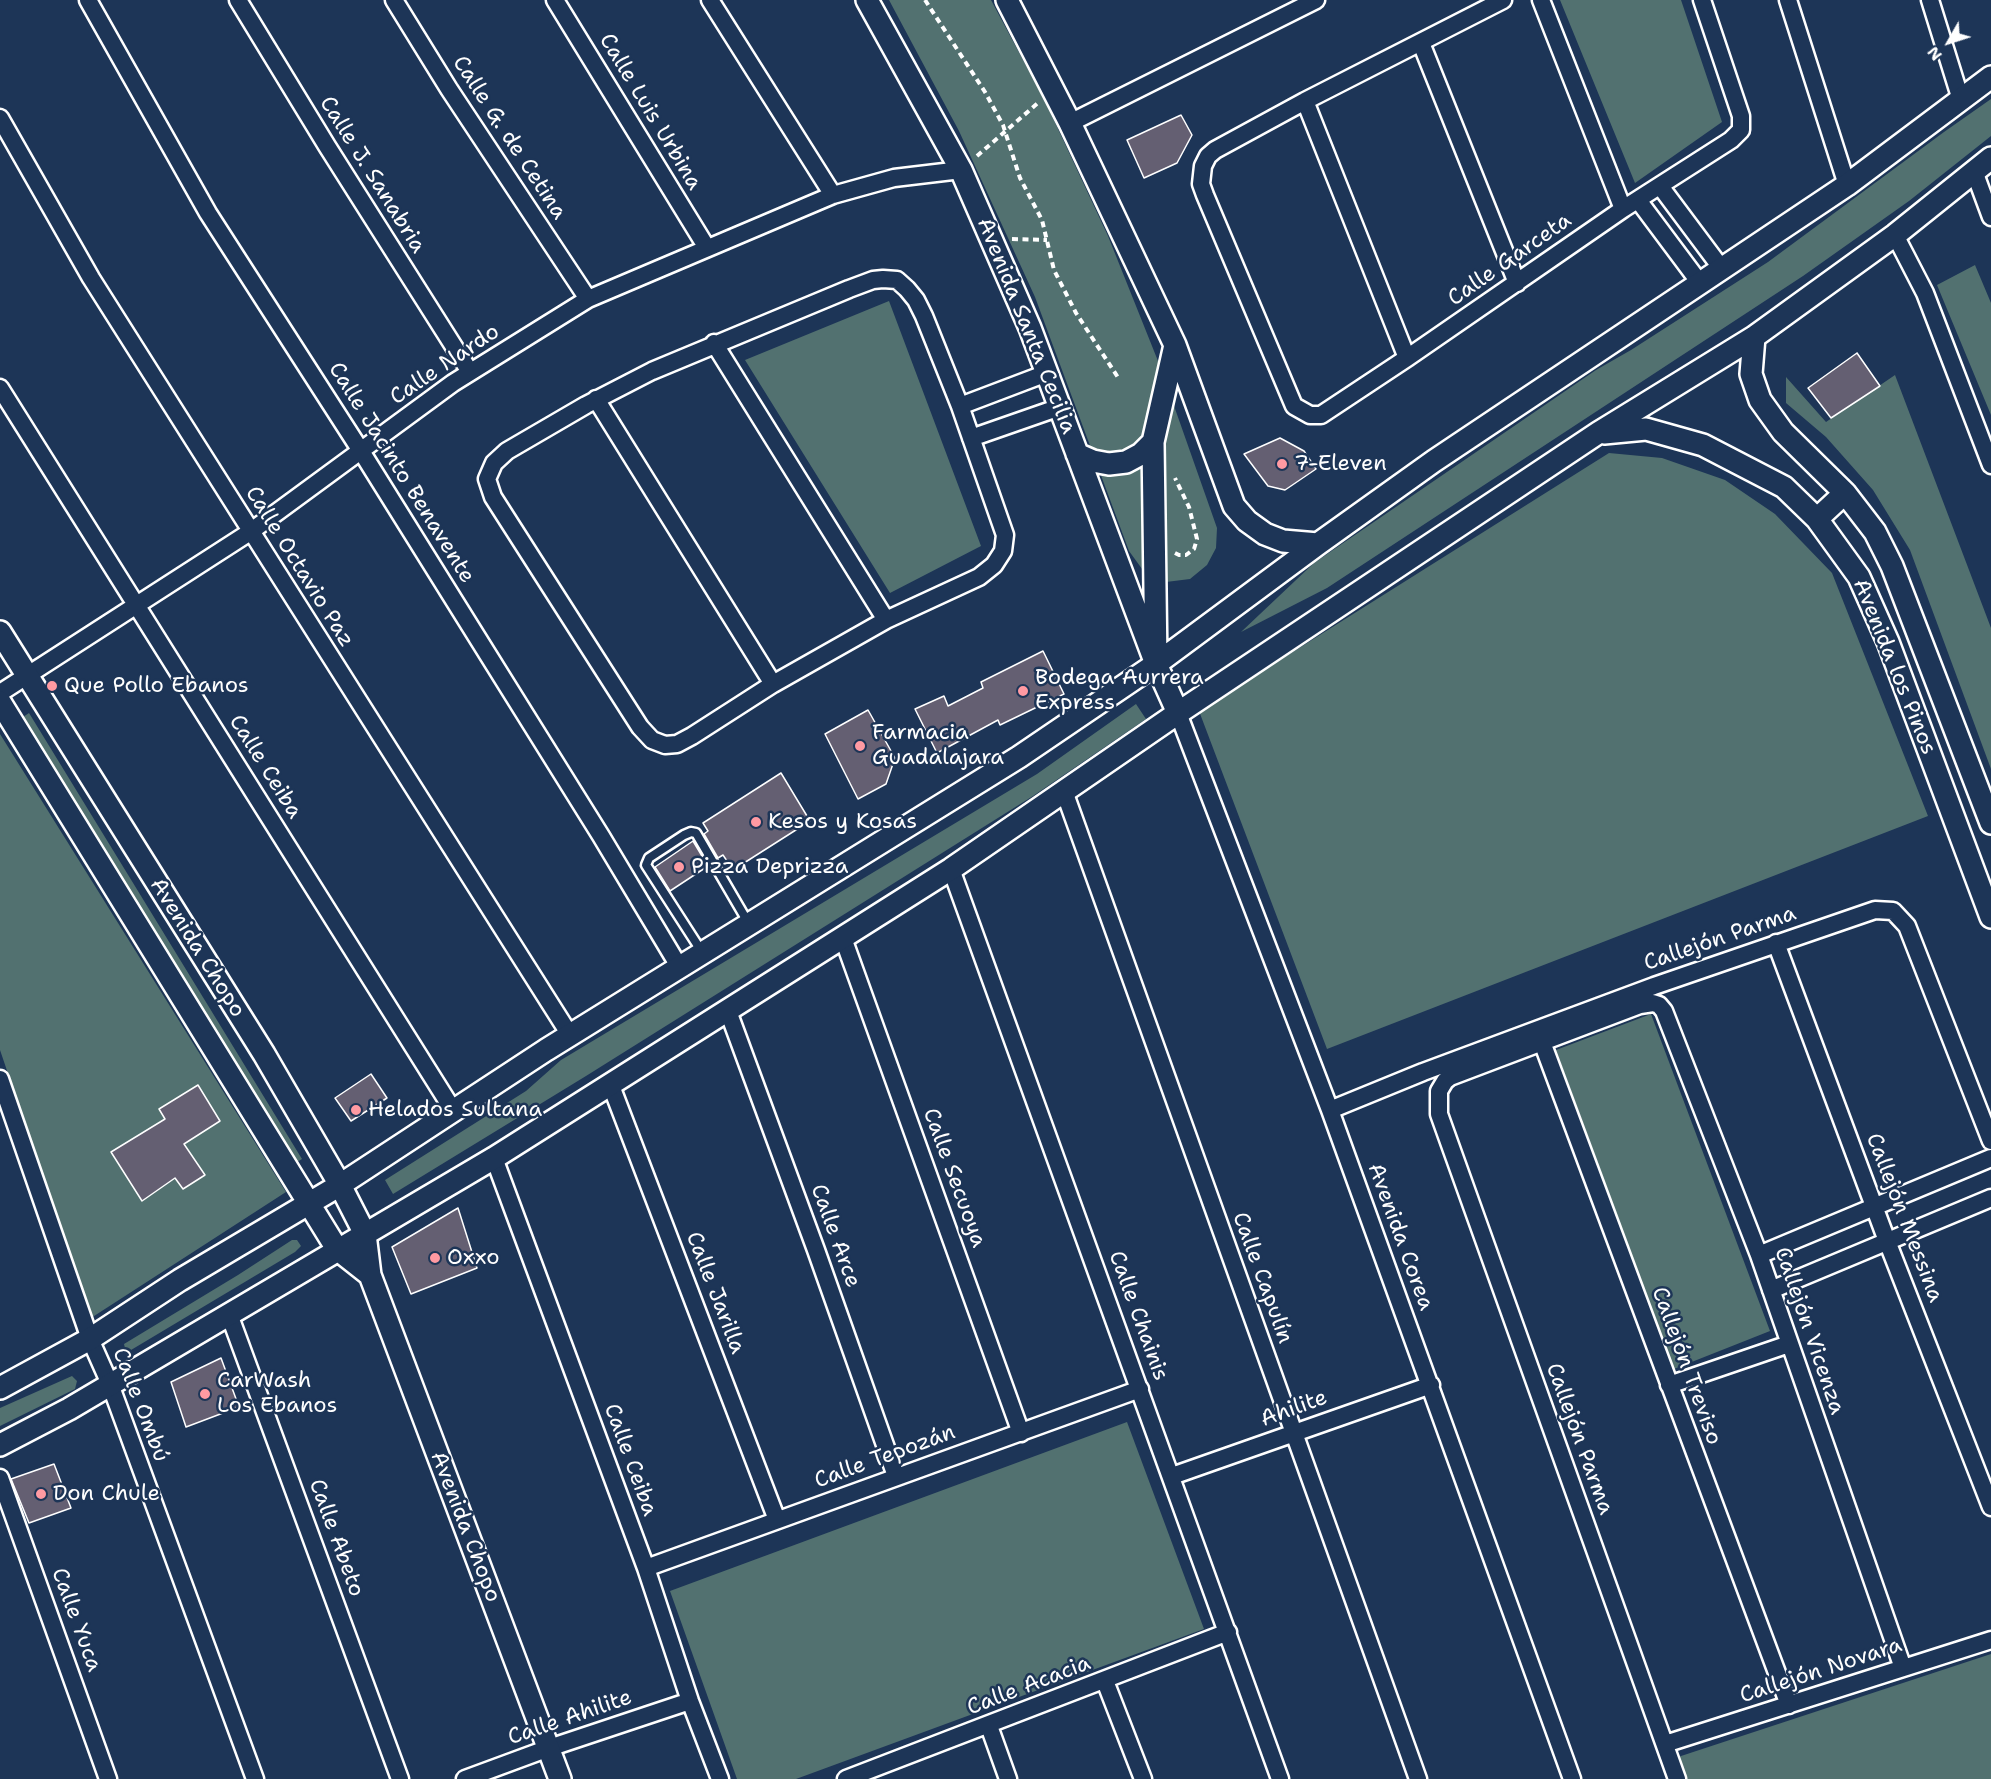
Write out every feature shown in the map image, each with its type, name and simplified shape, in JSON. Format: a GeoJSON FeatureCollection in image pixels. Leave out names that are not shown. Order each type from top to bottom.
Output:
{"type":"FeatureCollection","features":[{"type":"Feature","properties":{"kind":"street","name":"Calle Jacinto Benavente"},"geometry":{"type":"LineString","coordinates":[[88,0],[207,213],[361,451],[601,836],[680,968]]}},
{"type":"Feature","properties":{"kind":"street","name":"Calle J. Sanabria"},"geometry":{"type":"LineString","coordinates":[[238,0],[470,372]]}},
{"type":"Feature","properties":{"kind":"street","name":"Calle G. de Cetina"},"geometry":{"type":"LineString","coordinates":[[394,0],[456,99],[588,299]]}},
{"type":"Feature","properties":{"kind":"street","name":"Calle Luis Urbina"},"geometry":{"type":"LineString","coordinates":[[555,0],[707,248]]}},
{"type":"Feature","properties":{"kind":"street"},"geometry":{"type":"LineString","coordinates":[[710,0],[833,195]]}},
{"type":"Feature","properties":{"kind":"street","name":"Avenida Santa Cecilia"},"geometry":{"type":"LineString","coordinates":[[867,0],[961,170],[991,238],[1030,328],[1156,664],[1178,712]]}},
{"type":"Feature","properties":{"kind":"street"},"geometry":{"type":"LineString","coordinates":[[1008,0],[1070,123],[1175,345],[1234,506],[1247,521],[1265,534],[1283,541],[1318,544]]}},
{"type":"Feature","properties":{"kind":"street"},"geometry":{"type":"LineString","coordinates":[[1070,123],[1316,0]]}},
{"type":"Feature","properties":{"kind":"street"},"geometry":{"type":"LineString","coordinates":[[1407,358],[1305,101],[1503,0]]}},
{"type":"Feature","properties":{"kind":"street"},"geometry":{"type":"LineString","coordinates":[[1541,0],[1623,209]]}},
{"type":"Feature","properties":{"kind":"street","name":"Calle Garceta"},"geometry":{"type":"LineString","coordinates":[[1305,101],[1215,150],[1208,156],[1203,166],[1202,184],[1294,406],[1310,415],[1322,415],[1623,209],[1731,140],[1741,130],[1741,116],[1702,0]]}},
{"type":"Feature","properties":{"kind":"street"},"geometry":{"type":"LineString","coordinates":[[1788,0],[1847,185]]}},
{"type":"Feature","properties":{"kind":"street"},"geometry":{"type":"LineString","coordinates":[[1931,0],[1961,100]]}},
{"type":"Feature","properties":{"kind":"street"},"geometry":{"type":"LineString","coordinates":[[1421,43],[1517,283]]}},
{"type":"Feature","properties":{"kind":"street"},"geometry":{"type":"LineString","coordinates":[[0,1388],[90,1338],[180,1280],[340,1185],[570,1035],[1019,757],[1156,664],[1318,544],[1434,462],[1847,185],[1991,77]]}},
{"type":"Feature","properties":{"kind":"street","name":"Calle Octavio Paz"},"geometry":{"type":"LineString","coordinates":[[0,118],[91,278],[570,1035]]}},
{"type":"Feature","properties":{"kind":"street"},"geometry":{"type":"LineString","coordinates":[[0,1445],[69,1410],[494,1158],[951,869],[1178,712],[1598,433],[1754,337],[1895,234],[1991,158]]}},
{"type":"Feature","properties":{"kind":"street","name":"Calle Nardo"},"geometry":{"type":"LineString","coordinates":[[0,693],[250,532],[470,372],[588,299],[833,195],[894,178],[961,170]]}},
{"type":"Feature","properties":{"kind":"street"},"geometry":{"type":"LineString","coordinates":[[1974,171],[1991,217]]}},
{"type":"Feature","properties":{"kind":"street"},"geometry":{"type":"LineString","coordinates":[[1659,186],[1722,269]]}},
{"type":"Feature","properties":{"kind":"street"},"geometry":{"type":"LineString","coordinates":[[1638,200],[1700,283]]}},
{"type":"Feature","properties":{"kind":"street"},"geometry":{"type":"LineString","coordinates":[[1895,234],[1924,293],[1991,465]]}},
{"type":"Feature","properties":{"kind":"street"},"geometry":{"type":"LineString","coordinates":[[873,280],[897,280],[916,300],[960,406],[1005,535],[1003,551],[994,565],[979,577],[886,620],[773,684],[677,744],[665,746],[652,740],[640,727],[493,497],[487,479],[494,463],[507,451],[596,399],[652,370],[714,343],[857,286],[873,280]]}},
{"type":"Feature","properties":{"kind":"street","name":"Avenida los Pinos"},"geometry":{"type":"LineString","coordinates":[[1754,337],[1751,374],[1760,400],[1783,432],[1845,493],[1875,532],[1892,566],[1990,817]]}},
{"type":"Feature","properties":{"kind":"street"},"geometry":{"type":"LineString","coordinates":[[714,343],[886,620]]}},
{"type":"Feature","properties":{"kind":"street"},"geometry":{"type":"LineString","coordinates":[[1156,664],[1153,447],[1175,345]]}},
{"type":"Feature","properties":{"kind":"street"},"geometry":{"type":"LineString","coordinates":[[960,406],[1047,373]]}},
{"type":"Feature","properties":{"kind":"street","name":"Calle Ceiba"},"geometry":{"type":"LineString","coordinates":[[0,388],[453,1110]]}},
{"type":"Feature","properties":{"kind":"street"},"geometry":{"type":"LineString","coordinates":[[596,399],[773,684]]}},
{"type":"Feature","properties":{"kind":"street"},"geometry":{"type":"LineString","coordinates":[[971,438],[1060,407]]}},
{"type":"Feature","properties":{"kind":"street","name":"Avenida los Pinos"},"geometry":{"type":"LineString","coordinates":[[1598,433],[1646,429],[1703,445],[1784,487],[1817,519],[1859,577],[1888,642],[1991,917]]}},
{"type":"Feature","properties":{"kind":"street"},"geometry":{"type":"LineString","coordinates":[[1077,454],[1092,461],[1109,464],[1126,462],[1153,447]]}},
{"type":"Feature","properties":{"kind":"street"},"geometry":{"type":"LineString","coordinates":[[1817,519],[1845,493]]}},
{"type":"Feature","properties":{"kind":"street","name":"Avenida Chopo"},"geometry":{"type":"LineString","coordinates":[[0,632],[264,1054],[340,1185],[365,1234],[370,1275],[560,1779]]}},
{"type":"Feature","properties":{"kind":"street","name":"Avenida Chopo"},"geometry":{"type":"LineString","coordinates":[[0,702],[337,1249],[370,1275]]}},
{"type":"Feature","properties":{"kind":"street","name":"Avenida Corea"},"geometry":{"type":"LineString","coordinates":[[1178,712],[1330,1110],[1572,1779]]}},
{"type":"Feature","properties":{"kind":"street","name":"Calle Capulín"},"geometry":{"type":"LineString","coordinates":[[1064,791],[1418,1779]]}},
{"type":"Feature","properties":{"kind":"street","name":"Calle Chainis"},"geometry":{"type":"LineString","coordinates":[[951,869],[1280,1779]]}},
{"type":"Feature","properties":{"kind":"street","name":"Callejón Parma"},"geometry":{"type":"LineString","coordinates":[[1330,1110],[1527,1033],[1776,943],[1875,910],[1893,911],[1907,926],[1991,1141]]}},
{"type":"Feature","properties":{"kind":"street","name":"Calle Secuoya"},"geometry":{"type":"LineString","coordinates":[[843,938],[1021,1433]]}},
{"type":"Feature","properties":{"kind":"street","name":"Callejón Messina"},"geometry":{"type":"LineString","coordinates":[[1776,943],[1887,1240],[1991,1507]]}},
{"type":"Feature","properties":{"kind":"street","name":"Callejón Vicenza"},"geometry":{"type":"LineString","coordinates":[[1542,1042],[1640,1005],[1653,1003],[1659,1005],[1664,1011],[1759,1255],[1903,1668]]}},
{"type":"Feature","properties":{"kind":"street","name":"Calle Arce"},"geometry":{"type":"LineString","coordinates":[[728,1011],[896,1476]]}},
{"type":"Feature","properties":{"kind":"street","name":"Callejón Parma"},"geometry":{"type":"LineString","coordinates":[[1542,1042],[1450,1077],[1439,1091],[1439,1114],[1677,1779]]}},
{"type":"Feature","properties":{"kind":"street","name":"Callejón Treviso"},"geometry":{"type":"LineString","coordinates":[[1542,1042],[1789,1705]]}},
{"type":"Feature","properties":{"kind":"street","name":"Calle Ombú"},"geometry":{"type":"LineString","coordinates":[[0,1079],[90,1338],[110,1384],[255,1779]]}},
{"type":"Feature","properties":{"kind":"street","name":"Calle Jarilla"},"geometry":{"type":"LineString","coordinates":[[610,1083],[777,1520]]}},
{"type":"Feature","properties":{"kind":"street","name":"Calle Ceiba"},"geometry":{"type":"LineString","coordinates":[[494,1158],[646,1568],[690,1701],[720,1779]]}},
{"type":"Feature","properties":{"kind":"street"},"geometry":{"type":"LineString","coordinates":[[1759,1255],[1991,1158]]}},
{"type":"Feature","properties":{"kind":"street"},"geometry":{"type":"LineString","coordinates":[[1771,1290],[1991,1198]]}},
{"type":"Feature","properties":{"kind":"street","name":"Calle Abeto"},"geometry":{"type":"LineString","coordinates":[[230,1314],[400,1779]]}},
{"type":"Feature","properties":{"kind":"street"},"geometry":{"type":"LineString","coordinates":[[1669,1385],[1790,1344]]}},
{"type":"Feature","properties":{"kind":"street","name":"Ahilite"},"geometry":{"type":"LineString","coordinates":[[1172,1476],[1431,1385]]}},
{"type":"Feature","properties":{"kind":"street","name":"Calle Tepozán"},"geometry":{"type":"LineString","coordinates":[[646,1568],[1140,1389]]}},
{"type":"Feature","properties":{"kind":"street","name":"Calle Yuca"},"geometry":{"type":"LineString","coordinates":[[0,1478],[108,1779]]}},
{"type":"Feature","properties":{"kind":"street","name":"Calle Acacia"},"geometry":{"type":"LineString","coordinates":[[856,1777],[1228,1632]]}},
{"type":"Feature","properties":{"kind":"street","name":"Callejón Novara"},"geometry":{"type":"LineString","coordinates":[[1665,1744],[1991,1640]]}},
{"type":"Feature","properties":{"kind":"street"},"geometry":{"type":"LineString","coordinates":[[1104,1681],[1143,1779]]}},
{"type":"Feature","properties":{"kind":"street","name":"Calle Ahilite"},"geometry":{"type":"LineString","coordinates":[[465,1779],[690,1701]]}},
{"type":"Feature","properties":{"kind":"street"},"geometry":{"type":"LineString","coordinates":[[989,1726],[1008,1779]]}},
{"type":"Feature","properties":{"kind":"lane"},"geometry":{"type":"LineString","coordinates":[[703,953],[646,865],[649,858],[684,836],[691,832],[696,833],[750,925]]}},
{"type":"Feature","properties":{"kind":"path"},"geometry":{"type":"LineString","coordinates":[[925,0],[985,92],[1005,130],[1020,178],[1042,220],[1054,270],[1076,313],[1119,379]]}},
{"type":"Feature","properties":{"kind":"path"},"geometry":{"type":"LineString","coordinates":[[961,170],[1053,90]]}},
{"type":"Feature","properties":{"kind":"path"},"geometry":{"type":"LineString","coordinates":[[991,238],[1047,240]]}},
{"type":"Feature","properties":{"kind":"path"},"geometry":{"type":"LineString","coordinates":[[1153,447],[1175,477],[1196,528],[1197,539],[1194,549],[1186,555],[1179,555],[1173,551]]}},
{"type":"Feature","properties":{"kind":"green space"},"geometry":{"type":"Polygon","coordinates":[[[889,0],[991,0],[1045,101],[1108,236],[1160,366],[1217,528],[1216,548],[1207,565],[1190,579],[1166,582],[1145,573],[1129,551],[1035,297],[959,131],[889,0]]]}},
{"type":"Feature","properties":{"kind":"green space"},"geometry":{"type":"Polygon","coordinates":[[[1560,0],[1681,0],[1722,122],[1635,183],[1560,0]]]}},
{"type":"Feature","properties":{"kind":"green space"},"geometry":{"type":"Polygon","coordinates":[[[1991,99],[1991,136],[1909,201],[1803,276],[1327,588],[1241,632],[1314,563],[1596,370],[1768,262],[1991,99]]]}},
{"type":"Feature","properties":{"kind":"green space"},"geometry":{"type":"Polygon","coordinates":[[[1975,265],[1991,303],[1991,415],[1937,285],[1975,265]]]}},
{"type":"Feature","properties":{"kind":"green space"},"geometry":{"type":"Polygon","coordinates":[[[889,301],[981,546],[890,593],[745,360],[889,301]]]}},
{"type":"Feature","properties":{"kind":"green space"},"geometry":{"type":"Polygon","coordinates":[[[1895,375],[1991,628],[1991,769],[1910,550],[1873,490],[1826,437],[1786,403],[1786,377],[1826,422],[1895,375]]]}},
{"type":"Feature","properties":{"kind":"green space"},"geometry":{"type":"Polygon","coordinates":[[[1609,453],[1662,458],[1725,480],[1775,514],[1832,573],[1928,816],[1327,1049],[1199,711],[1609,453]]]}},
{"type":"Feature","properties":{"kind":"green space"},"geometry":{"type":"Polygon","coordinates":[[[1136,704],[1146,719],[1033,796],[393,1194],[385,1180],[526,1091],[561,1060],[1037,774],[1136,704]]]}},
{"type":"Feature","properties":{"kind":"green space"},"geometry":{"type":"Polygon","coordinates":[[[29,713],[302,1159],[294,1164],[17,721],[29,713]]]}},
{"type":"Feature","properties":{"kind":"green space"},"geometry":{"type":"Polygon","coordinates":[[[0,734],[286,1192],[91,1318],[0,1050],[0,734]]]}},
{"type":"Feature","properties":{"kind":"green space"},"geometry":{"type":"Polygon","coordinates":[[[1651,1014],[1770,1331],[1674,1369],[1556,1050],[1651,1014]]]}},
{"type":"Feature","properties":{"kind":"green space"},"geometry":{"type":"Polygon","coordinates":[[[292,1240],[297,1240],[301,1246],[295,1252],[126,1353],[124,1344],[292,1240]]]}},
{"type":"Feature","properties":{"kind":"green space"},"geometry":{"type":"Polygon","coordinates":[[[72,1376],[77,1381],[75,1389],[0,1426],[0,1408],[72,1376]]]}},
{"type":"Feature","properties":{"kind":"green space"},"geometry":{"type":"Polygon","coordinates":[[[1127,1422],[1204,1629],[796,1779],[737,1779],[670,1591],[1127,1422]]]}},
{"type":"Feature","properties":{"kind":"green space"},"geometry":{"type":"Polygon","coordinates":[[[1991,1654],[1991,1779],[1687,1779],[1678,1757],[1991,1654]]]}},
{"type":"Feature","properties":{"kind":"building"},"geometry":{"type":"Polygon","coordinates":[[[1181,115],[1192,135],[1177,163],[1144,178],[1127,140],[1181,115]]]}},
{"type":"Feature","properties":{"kind":"building"},"geometry":{"type":"Polygon","coordinates":[[[1857,353],[1880,386],[1831,418],[1808,388],[1857,353]]]}},
{"type":"Feature","properties":{"kind":"building","name":"7-Eleven"},"geometry":{"type":"Polygon","coordinates":[[[1280,438],[1304,451],[1316,469],[1285,490],[1268,486],[1244,454],[1280,438]]]}},
{"type":"Feature","properties":{"kind":"building"},"geometry":{"type":"Polygon","coordinates":[[[1043,651],[1064,694],[1000,725],[998,720],[937,753],[915,709],[944,696],[948,706],[983,688],[981,682],[1043,651]]]}},
{"type":"Feature","properties":{"kind":"building","name":"Farmacia Guadalajara"},"geometry":{"type":"Polygon","coordinates":[[[868,710],[895,758],[886,784],[858,799],[825,734],[868,710]]]}},
{"type":"Feature","properties":{"kind":"building","name":"Kesos y Kosas"},"geometry":{"type":"Polygon","coordinates":[[[781,773],[810,821],[733,870],[723,855],[718,858],[704,834],[708,831],[703,823],[781,773]]]}},
{"type":"Feature","properties":{"kind":"building","name":"Pizza Deprizza"},"geometry":{"type":"Polygon","coordinates":[[[693,841],[708,866],[670,891],[655,867],[693,841]]]}},
{"type":"Feature","properties":{"kind":"building","name":"Helados Sultana"},"geometry":{"type":"Polygon","coordinates":[[[371,1074],[387,1098],[351,1121],[335,1098],[371,1074]]]}},
{"type":"Feature","properties":{"kind":"building"},"geometry":{"type":"Polygon","coordinates":[[[198,1085],[220,1121],[184,1144],[205,1175],[183,1189],[175,1178],[142,1201],[111,1152],[165,1119],[159,1109],[198,1085]]]}},
{"type":"Feature","properties":{"kind":"building","name":"Oxxo"},"geometry":{"type":"Polygon","coordinates":[[[458,1208],[477,1268],[411,1294],[392,1247],[458,1208]]]}},
{"type":"Feature","properties":{"kind":"building","name":"CarWash Los Ebanos"},"geometry":{"type":"Polygon","coordinates":[[[221,1358],[239,1407],[186,1427],[171,1382],[221,1358]]]}},
{"type":"Feature","properties":{"kind":"building","name":"Don Chule"},"geometry":{"type":"Polygon","coordinates":[[[54,1464],[71,1508],[29,1523],[11,1479],[54,1464]]]}},
{"type":"Feature","properties":{"kind":"place","name":"7-Eleven"},"geometry":{"type":"Point","coordinates":[1282,464]}},
{"type":"Feature","properties":{"kind":"place","name":"Que Pollo Ebanos"},"geometry":{"type":"Point","coordinates":[52,686]}},
{"type":"Feature","properties":{"kind":"place","name":"Bodega Aurrera Express"},"geometry":{"type":"Point","coordinates":[1023,691]}},
{"type":"Feature","properties":{"kind":"place","name":"Farmacia Guadalajara"},"geometry":{"type":"Point","coordinates":[860,746]}},
{"type":"Feature","properties":{"kind":"place","name":"Kesos y Kosas"},"geometry":{"type":"Point","coordinates":[756,822]}},
{"type":"Feature","properties":{"kind":"place","name":"Pizza Deprizza"},"geometry":{"type":"Point","coordinates":[679,867]}},
{"type":"Feature","properties":{"kind":"place","name":"Helados Sultana"},"geometry":{"type":"Point","coordinates":[356,1110]}},
{"type":"Feature","properties":{"kind":"place","name":"Oxxo"},"geometry":{"type":"Point","coordinates":[435,1258]}},
{"type":"Feature","properties":{"kind":"place","name":"CarWash Los Ebanos"},"geometry":{"type":"Point","coordinates":[205,1394]}},
{"type":"Feature","properties":{"kind":"place","name":"Don Chule"},"geometry":{"type":"Point","coordinates":[41,1494]}}]}
